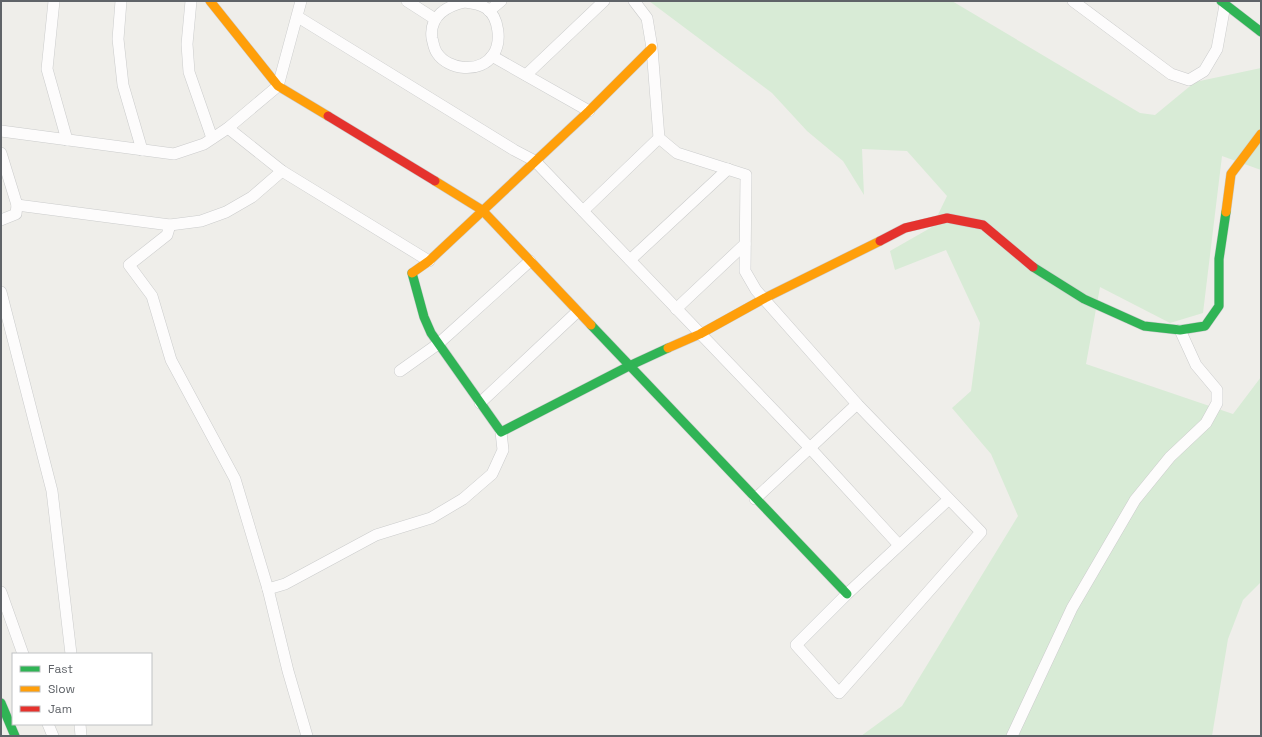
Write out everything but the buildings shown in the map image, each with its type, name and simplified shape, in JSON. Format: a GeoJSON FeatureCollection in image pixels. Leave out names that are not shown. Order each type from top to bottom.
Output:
{"type":"FeatureCollection","features":[{"type":"Feature","properties":{"kind":"main road"},"geometry":{"type":"LineString","coordinates":[[210,1],[278,86],[482,210],[577,312],[847,594]]}},
{"type":"Feature","properties":{"kind":"main road"},"geometry":{"type":"LineString","coordinates":[[1224,2],[1261,32]]}},
{"type":"Feature","properties":{"kind":"main road"},"geometry":{"type":"LineString","coordinates":[[652,48],[589,111],[429,261],[412,272],[424,317],[438,344],[501,432],[629,366],[700,334],[765,298],[905,228],[947,218],[983,225],[1028,264],[1084,299],[1144,326],[1180,330],[1205,326],[1219,306],[1219,259],[1231,174],[1261,134]]}},
{"type":"Feature","properties":{"kind":"main road"},"geometry":{"type":"LineString","coordinates":[[1,703],[15,736]]}},
{"type":"Feature","properties":{"kind":"street"},"geometry":{"type":"LineString","coordinates":[[54,1],[46,69],[67,140]]}},
{"type":"Feature","properties":{"kind":"street"},"geometry":{"type":"LineString","coordinates":[[121,1],[118,39],[123,85],[142,150]]}},
{"type":"Feature","properties":{"kind":"street"},"geometry":{"type":"LineString","coordinates":[[191,1],[187,44],[188,72],[212,138]]}},
{"type":"Feature","properties":{"kind":"street"},"geometry":{"type":"LineString","coordinates":[[1,131],[174,154],[204,144],[228,128],[278,86],[298,17],[301,1]]}},
{"type":"Feature","properties":{"kind":"street"},"geometry":{"type":"LineString","coordinates":[[407,1],[436,19]]}},
{"type":"Feature","properties":{"kind":"street"},"geometry":{"type":"LineString","coordinates":[[489,11],[501,1]]}},
{"type":"Feature","properties":{"kind":"street"},"geometry":{"type":"LineString","coordinates":[[526,75],[604,1]]}},
{"type":"Feature","properties":{"kind":"street"},"geometry":{"type":"LineString","coordinates":[[634,1],[648,18],[652,48],[659,138],[677,154],[746,175],[745,271],[756,290],[765,298],[857,404],[981,532],[839,693],[796,646],[847,594],[949,499]]}},
{"type":"Feature","properties":{"kind":"street"},"geometry":{"type":"LineString","coordinates":[[1073,1],[1171,74],[1189,80],[1204,71],[1217,49],[1224,2]]}},
{"type":"Feature","properties":{"kind":"street"},"geometry":{"type":"LineString","coordinates":[[466,2],[476,3],[489,11],[494,16],[498,39],[492,56],[482,64],[469,67],[458,67],[446,62],[436,52],[432,33],[436,19],[444,10],[466,2]]}},
{"type":"Feature","properties":{"kind":"street"},"geometry":{"type":"LineString","coordinates":[[298,17],[535,161],[810,448],[899,545]]}},
{"type":"Feature","properties":{"kind":"street"},"geometry":{"type":"LineString","coordinates":[[492,56],[589,111]]}},
{"type":"Feature","properties":{"kind":"street"},"geometry":{"type":"LineString","coordinates":[[228,128],[282,171],[429,261]]}},
{"type":"Feature","properties":{"kind":"street"},"geometry":{"type":"LineString","coordinates":[[583,211],[659,138]]}},
{"type":"Feature","properties":{"kind":"street"},"geometry":{"type":"LineString","coordinates":[[1,153],[17,205],[16,214],[1,220]]}},
{"type":"Feature","properties":{"kind":"street"},"geometry":{"type":"LineString","coordinates":[[630,260],[728,169]]}},
{"type":"Feature","properties":{"kind":"street"},"geometry":{"type":"LineString","coordinates":[[17,205],[170,225],[201,221],[226,212],[252,197],[282,171]]}},
{"type":"Feature","properties":{"kind":"street"},"geometry":{"type":"LineString","coordinates":[[170,225],[167,235],[129,265],[152,296],[171,360],[235,479],[268,589],[288,671],[307,736]]}},
{"type":"Feature","properties":{"kind":"street"},"geometry":{"type":"LineString","coordinates":[[676,309],[745,244]]}},
{"type":"Feature","properties":{"kind":"street"},"geometry":{"type":"LineString","coordinates":[[400,371],[438,344],[530,261]]}},
{"type":"Feature","properties":{"kind":"street"},"geometry":{"type":"LineString","coordinates":[[1,292],[52,491],[72,653]]}},
{"type":"Feature","properties":{"kind":"street"},"geometry":{"type":"LineString","coordinates":[[480,403],[577,312]]}},
{"type":"Feature","properties":{"kind":"street"},"geometry":{"type":"LineString","coordinates":[[1012,736],[1072,608],[1127,512],[1170,457],[1206,423],[1218,403],[1217,390],[1196,365],[1180,330]]}},
{"type":"Feature","properties":{"kind":"street"},"geometry":{"type":"LineString","coordinates":[[755,498],[857,404]]}},
{"type":"Feature","properties":{"kind":"street"},"geometry":{"type":"LineString","coordinates":[[268,589],[285,584],[376,535],[430,518],[463,499],[492,474],[504,450],[501,432]]}},
{"type":"Feature","properties":{"kind":"street"},"geometry":{"type":"LineString","coordinates":[[1,592],[23,653]]}},
{"type":"Feature","properties":{"kind":"street"},"geometry":{"type":"LineString","coordinates":[[48,725],[53,736]]}},
{"type":"Feature","properties":{"kind":"street"},"geometry":{"type":"LineString","coordinates":[[80,725],[82,736]]}},
{"type":"Feature","properties":{"kind":"green space"},"geometry":{"type":"Polygon","coordinates":[[[649,1],[952,1],[1140,113],[1155,115],[1195,82],[1261,68],[1261,170],[1222,156],[1203,313],[1170,323],[1100,287],[1086,364],[1233,414],[1261,377],[1261,582],[1243,600],[1228,639],[1212,736],[861,736],[902,706],[1018,516],[991,454],[952,408],[971,391],[980,323],[946,250],[895,270],[890,251],[932,227],[947,196],[907,151],[862,149],[864,195],[843,161],[807,131],[772,93],[649,1]]]}},
{"type":"Feature","properties":{"kind":"traffic: fast"},"geometry":{"type":"LineString","coordinates":[[1221,1],[1261,32]]}},
{"type":"Feature","properties":{"kind":"traffic: fast"},"geometry":{"type":"LineString","coordinates":[[1033,267],[1084,299],[1144,326],[1180,330],[1205,326],[1219,306],[1219,259],[1226,212]]}},
{"type":"Feature","properties":{"kind":"traffic: fast"},"geometry":{"type":"LineString","coordinates":[[412,273],[424,317],[431,333],[501,432],[629,366],[668,348]]}},
{"type":"Feature","properties":{"kind":"traffic: fast"},"geometry":{"type":"LineString","coordinates":[[591,325],[847,594]]}},
{"type":"Feature","properties":{"kind":"traffic: fast"},"geometry":{"type":"LineString","coordinates":[[1,703],[15,736]]}},
{"type":"Feature","properties":{"kind":"traffic: slow"},"geometry":{"type":"LineString","coordinates":[[210,1],[278,86],[328,116]]}},
{"type":"Feature","properties":{"kind":"traffic: slow"},"geometry":{"type":"LineString","coordinates":[[412,273],[429,261],[589,111],[652,48]]}},
{"type":"Feature","properties":{"kind":"traffic: slow"},"geometry":{"type":"LineString","coordinates":[[1226,212],[1231,174],[1261,134]]}},
{"type":"Feature","properties":{"kind":"traffic: slow"},"geometry":{"type":"LineString","coordinates":[[435,181],[482,210],[591,325]]}},
{"type":"Feature","properties":{"kind":"traffic: slow"},"geometry":{"type":"LineString","coordinates":[[668,348],[700,334],[765,298],[880,241]]}},
{"type":"Feature","properties":{"kind":"traffic: jam"},"geometry":{"type":"LineString","coordinates":[[328,116],[435,181]]}},
{"type":"Feature","properties":{"kind":"traffic: jam"},"geometry":{"type":"LineString","coordinates":[[880,241],[905,228],[947,218],[983,225],[1033,267]]}}]}
